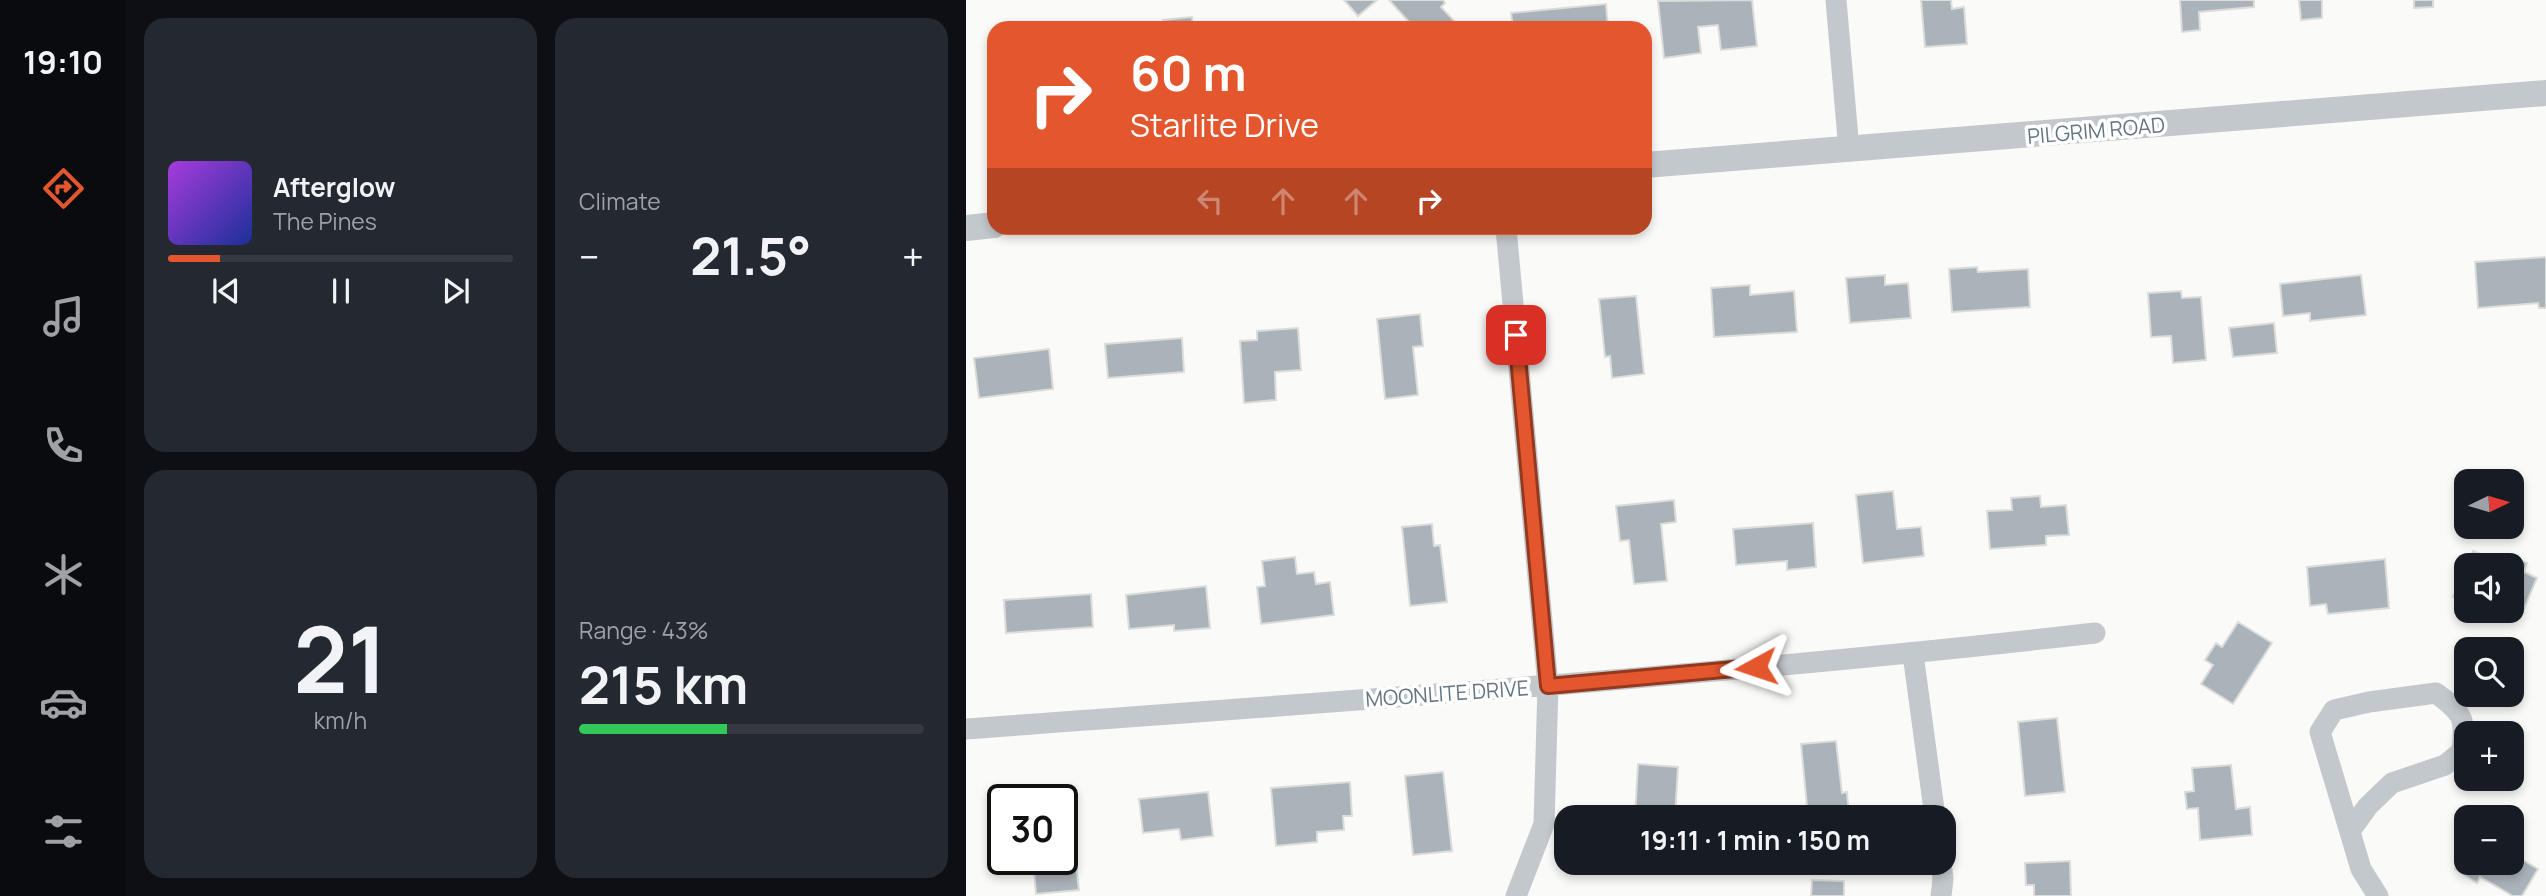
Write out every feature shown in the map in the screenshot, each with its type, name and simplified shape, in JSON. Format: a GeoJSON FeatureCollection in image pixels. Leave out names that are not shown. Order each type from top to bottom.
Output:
{"type":"FeatureCollection","features":[{"type":"Feature","properties":{"kind":"street"},"geometry":{"type":"LineString","coordinates":[[1836,0],[1849,150]]}},
{"type":"Feature","properties":{"kind":"street","name":"PILGRIM ROAD"},"geometry":{"type":"LineString","coordinates":[[1652,164],[2546,93]]}},
{"type":"Feature","properties":{"kind":"street"},"geometry":{"type":"LineString","coordinates":[[966,228],[987,226]]}},
{"type":"Feature","properties":{"kind":"street"},"geometry":{"type":"LineString","coordinates":[[1507,235],[1548,686],[1544,824],[1516,896]]}},
{"type":"Feature","properties":{"kind":"street","name":"MOONLITE DRIVE"},"geometry":{"type":"LineString","coordinates":[[966,729],[1548,686],[1913,654],[2095,633]]}},
{"type":"Feature","properties":{"kind":"street"},"geometry":{"type":"LineString","coordinates":[[1913,654],[1933,805]]}},
{"type":"Feature","properties":{"kind":"street"},"geometry":{"type":"LineString","coordinates":[[2350,831],[2368,806],[2392,783],[2445,765],[2462,751],[2465,727],[2455,708],[2436,694],[2369,702],[2334,710],[2320,732],[2361,869],[2378,896]]}},
{"type":"Feature","properties":{"kind":"street"},"geometry":{"type":"LineString","coordinates":[[1941,896],[1942,875]]}},
{"type":"Feature","properties":{"kind":"building"},"geometry":{"type":"Polygon","coordinates":[[[1344,0],[1377,0],[1358,16],[1344,0]]]}},
{"type":"Feature","properties":{"kind":"building"},"geometry":{"type":"Polygon","coordinates":[[[1389,0],[1443,0],[1445,3],[1441,7],[1454,21],[1408,21],[1389,0]]]}},
{"type":"Feature","properties":{"kind":"building"},"geometry":{"type":"Polygon","coordinates":[[[1752,0],[1757,46],[1721,50],[1718,25],[1698,27],[1701,53],[1664,58],[1658,1],[1752,0]]]}},
{"type":"Feature","properties":{"kind":"building"},"geometry":{"type":"Polygon","coordinates":[[[1921,0],[1951,0],[1952,9],[1964,7],[1967,44],[1925,47],[1921,0]]]}},
{"type":"Feature","properties":{"kind":"building"},"geometry":{"type":"Polygon","coordinates":[[[2180,0],[2254,0],[2254,7],[2199,12],[2200,30],[2182,32],[2180,0]]]}},
{"type":"Feature","properties":{"kind":"building"},"geometry":{"type":"Polygon","coordinates":[[[2299,0],[2322,0],[2322,18],[2301,20],[2299,0]]]}},
{"type":"Feature","properties":{"kind":"building"},"geometry":{"type":"Polygon","coordinates":[[[2414,0],[2433,0],[2433,7],[2414,8],[2414,0]]]}},
{"type":"Feature","properties":{"kind":"building"},"geometry":{"type":"Polygon","coordinates":[[[1606,4],[1607,21],[1512,21],[1511,13],[1606,4]]]}},
{"type":"Feature","properties":{"kind":"building"},"geometry":{"type":"Polygon","coordinates":[[[1192,17],[1192,21],[1163,21],[1192,17]]]}},
{"type":"Feature","properties":{"kind":"building"},"geometry":{"type":"Polygon","coordinates":[[[2546,257],[2546,308],[2539,308],[2538,303],[2478,308],[2475,262],[2546,257]]]}},
{"type":"Feature","properties":{"kind":"building"},"geometry":{"type":"Polygon","coordinates":[[[1977,267],[1978,272],[2028,269],[2030,307],[1952,312],[1949,269],[1977,267]]]}},
{"type":"Feature","properties":{"kind":"building"},"geometry":{"type":"Polygon","coordinates":[[[1885,275],[1885,285],[1908,283],[1911,318],[1850,323],[1846,278],[1885,275]]]}},
{"type":"Feature","properties":{"kind":"building"},"geometry":{"type":"Polygon","coordinates":[[[2361,275],[2366,315],[2310,321],[2310,313],[2283,316],[2280,284],[2361,275]]]}},
{"type":"Feature","properties":{"kind":"building"},"geometry":{"type":"Polygon","coordinates":[[[1750,285],[1750,295],[1794,291],[1797,332],[1714,337],[1711,288],[1750,285]]]}},
{"type":"Feature","properties":{"kind":"building"},"geometry":{"type":"Polygon","coordinates":[[[2181,291],[2182,298],[2201,297],[2206,360],[2173,363],[2171,336],[2151,337],[2148,293],[2181,291]]]}},
{"type":"Feature","properties":{"kind":"building"},"geometry":{"type":"Polygon","coordinates":[[[1636,296],[1644,374],[1612,378],[1610,356],[1605,357],[1599,299],[1636,296]]]}},
{"type":"Feature","properties":{"kind":"building"},"geometry":{"type":"Polygon","coordinates":[[[1420,314],[1423,346],[1413,347],[1418,395],[1385,399],[1377,319],[1420,314]]]}},
{"type":"Feature","properties":{"kind":"building"},"geometry":{"type":"Polygon","coordinates":[[[2274,323],[2277,353],[2233,357],[2229,328],[2274,323]]]}},
{"type":"Feature","properties":{"kind":"building"},"geometry":{"type":"Polygon","coordinates":[[[1298,328],[1301,370],[1275,372],[1276,400],[1244,403],[1240,341],[1257,340],[1257,331],[1298,328]]]}},
{"type":"Feature","properties":{"kind":"building"},"geometry":{"type":"Polygon","coordinates":[[[1182,338],[1184,372],[1108,378],[1105,344],[1182,338]]]}},
{"type":"Feature","properties":{"kind":"building"},"geometry":{"type":"Polygon","coordinates":[[[1049,349],[1053,389],[979,398],[974,358],[1049,349]]]}},
{"type":"Feature","properties":{"kind":"building"},"geometry":{"type":"Polygon","coordinates":[[[1893,491],[1897,529],[1921,527],[1924,556],[1863,563],[1856,495],[1893,491]]]}},
{"type":"Feature","properties":{"kind":"building"},"geometry":{"type":"Polygon","coordinates":[[[2040,496],[2041,507],[2066,505],[2069,535],[2046,536],[2046,545],[1990,549],[1987,511],[2012,510],[2011,498],[2040,496]]]}},
{"type":"Feature","properties":{"kind":"building"},"geometry":{"type":"Polygon","coordinates":[[[1674,500],[1676,522],[1661,524],[1667,581],[1634,584],[1629,540],[1620,541],[1616,506],[1674,500]]]}},
{"type":"Feature","properties":{"kind":"building"},"geometry":{"type":"Polygon","coordinates":[[[1813,523],[1816,567],[1787,570],[1787,561],[1736,565],[1733,529],[1813,523]]]}},
{"type":"Feature","properties":{"kind":"building"},"geometry":{"type":"Polygon","coordinates":[[[1432,524],[1434,546],[1440,545],[1447,602],[1410,606],[1402,527],[1432,524]]]}},
{"type":"Feature","properties":{"kind":"building"},"geometry":{"type":"Polygon","coordinates":[[[1295,557],[1297,574],[1314,572],[1316,584],[1330,582],[1334,615],[1261,624],[1257,587],[1265,586],[1262,561],[1295,557]]]}},
{"type":"Feature","properties":{"kind":"building"},"geometry":{"type":"Polygon","coordinates":[[[2385,559],[2389,608],[2328,614],[2326,604],[2310,606],[2307,567],[2385,559]]]}},
{"type":"Feature","properties":{"kind":"building"},"geometry":{"type":"Polygon","coordinates":[[[2524,572],[2537,578],[2524,609],[2524,572]]]}},
{"type":"Feature","properties":{"kind":"building"},"geometry":{"type":"Polygon","coordinates":[[[1206,586],[1210,628],[1174,631],[1174,625],[1129,629],[1126,595],[1206,586]]]}},
{"type":"Feature","properties":{"kind":"building"},"geometry":{"type":"Polygon","coordinates":[[[1091,594],[1093,627],[1006,633],[1004,600],[1091,594]]]}},
{"type":"Feature","properties":{"kind":"building"},"geometry":{"type":"Polygon","coordinates":[[[2238,622],[2272,643],[2233,704],[2201,684],[2213,665],[2205,660],[2216,643],[2222,647],[2238,622]]]}},
{"type":"Feature","properties":{"kind":"building"},"geometry":{"type":"Polygon","coordinates":[[[2057,718],[2065,792],[2025,796],[2018,722],[2057,718]]]}},
{"type":"Feature","properties":{"kind":"building"},"geometry":{"type":"Polygon","coordinates":[[[1836,741],[1842,793],[1847,792],[1848,805],[1807,805],[1801,744],[1836,741]]]}},
{"type":"Feature","properties":{"kind":"building"},"geometry":{"type":"Polygon","coordinates":[[[1638,764],[1678,767],[1676,805],[1636,805],[1638,764]]]}},
{"type":"Feature","properties":{"kind":"building"},"geometry":{"type":"Polygon","coordinates":[[[2231,765],[2236,809],[2250,807],[2252,835],[2200,840],[2198,808],[2187,809],[2185,792],[2194,791],[2192,768],[2231,765]]]}},
{"type":"Feature","properties":{"kind":"building"},"geometry":{"type":"Polygon","coordinates":[[[1443,772],[1452,851],[1413,855],[1405,776],[1443,772]]]}},
{"type":"Feature","properties":{"kind":"building"},"geometry":{"type":"Polygon","coordinates":[[[1350,782],[1352,816],[1343,816],[1344,830],[1317,832],[1317,842],[1276,846],[1271,788],[1350,782]]]}},
{"type":"Feature","properties":{"kind":"building"},"geometry":{"type":"Polygon","coordinates":[[[1208,792],[1213,836],[1181,840],[1179,829],[1143,833],[1139,799],[1208,792]]]}},
{"type":"Feature","properties":{"kind":"building"},"geometry":{"type":"Polygon","coordinates":[[[2070,861],[2071,896],[2034,896],[2034,885],[2026,885],[2025,863],[2070,861]]]}},
{"type":"Feature","properties":{"kind":"building"},"geometry":{"type":"Polygon","coordinates":[[[2524,861],[2538,869],[2522,896],[2513,896],[2480,877],[2477,883],[2464,875],[2524,875],[2524,861]]]}},
{"type":"Feature","properties":{"kind":"building"},"geometry":{"type":"Polygon","coordinates":[[[1034,875],[1077,875],[1079,890],[1036,894],[1034,875]]]}},
{"type":"Feature","properties":{"kind":"building"},"geometry":{"type":"Polygon","coordinates":[[[1812,880],[1844,881],[1844,896],[1811,896],[1812,880]]]}},
{"type":"Feature","properties":{"kind":"route"},"geometry":{"type":"LineString","coordinates":[[1516,335],[1548,686],[1756,667]]}}]}
